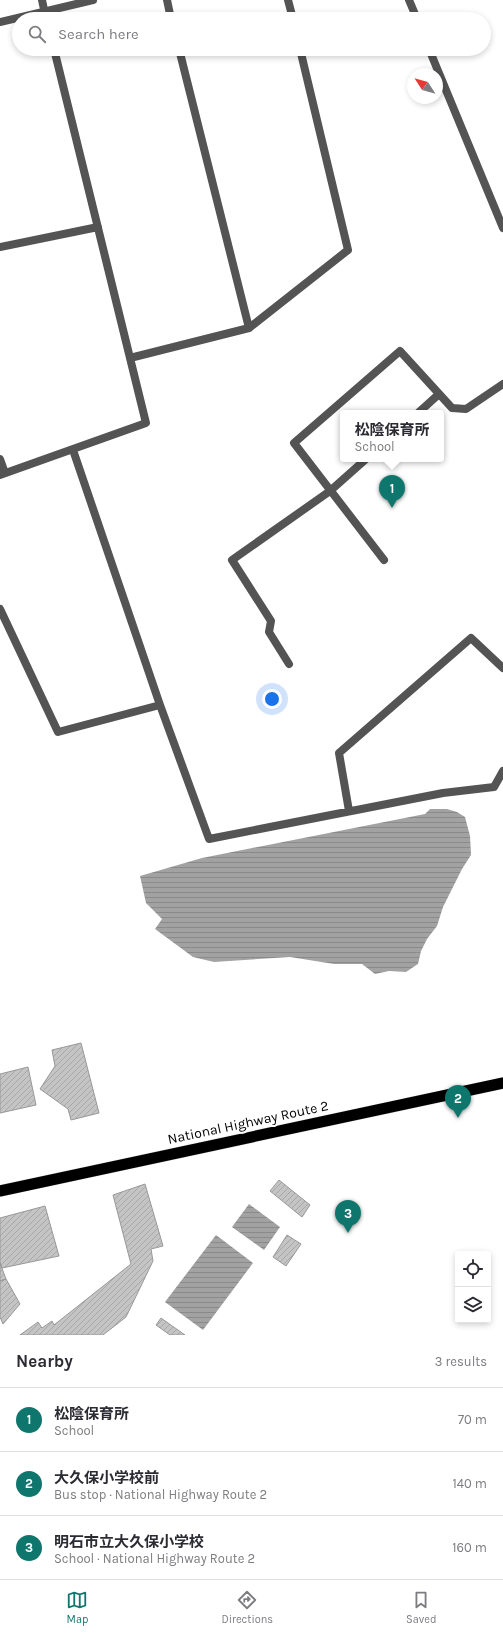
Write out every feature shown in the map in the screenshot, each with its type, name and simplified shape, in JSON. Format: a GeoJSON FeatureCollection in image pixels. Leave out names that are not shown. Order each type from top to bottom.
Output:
{"type":"FeatureCollection","features":[{"type":"Feature","properties":{"kind":"highway","name":"National Highway Route 2"},"geometry":{"type":"LineString","coordinates":[[0,1191],[503,1083]]}},
{"type":"Feature","properties":{"kind":"street"},"geometry":{"type":"LineString","coordinates":[[42,0],[45,12]]}},
{"type":"Feature","properties":{"kind":"street"},"geometry":{"type":"LineString","coordinates":[[55,12],[93,0]]}},
{"type":"Feature","properties":{"kind":"street"},"geometry":{"type":"LineString","coordinates":[[166,0],[169,12]]}},
{"type":"Feature","properties":{"kind":"street"},"geometry":{"type":"LineString","coordinates":[[288,0],[291,12]]}},
{"type":"Feature","properties":{"kind":"street"},"geometry":{"type":"LineString","coordinates":[[409,0],[414,12]]}},
{"type":"Feature","properties":{"kind":"street"},"geometry":{"type":"LineString","coordinates":[[0,22],[12,20]]}},
{"type":"Feature","properties":{"kind":"street"},"geometry":{"type":"LineString","coordinates":[[0,459],[3,474],[146,423],[56,56]]}},
{"type":"Feature","properties":{"kind":"street"},"geometry":{"type":"LineString","coordinates":[[181,56],[249,328]]}},
{"type":"Feature","properties":{"kind":"street"},"geometry":{"type":"LineString","coordinates":[[130,358],[249,328],[348,250],[302,56]]}},
{"type":"Feature","properties":{"kind":"street"},"geometry":{"type":"LineString","coordinates":[[432,56],[500,213],[503,228]]}},
{"type":"Feature","properties":{"kind":"street"},"geometry":{"type":"LineString","coordinates":[[0,247],[98,227]]}},
{"type":"Feature","properties":{"kind":"street"},"geometry":{"type":"LineString","coordinates":[[384,560],[294,443],[400,351],[452,408],[466,409],[503,384]]}},
{"type":"Feature","properties":{"kind":"street"},"geometry":{"type":"LineString","coordinates":[[421,410],[439,394]]}},
{"type":"Feature","properties":{"kind":"street"},"geometry":{"type":"LineString","coordinates":[[73,450],[208,839],[443,793],[494,787],[503,771]]}},
{"type":"Feature","properties":{"kind":"street"},"geometry":{"type":"LineString","coordinates":[[289,664],[269,632],[271,621],[232,560],[330,491],[363,462]]}},
{"type":"Feature","properties":{"kind":"street"},"geometry":{"type":"LineString","coordinates":[[0,609],[58,732],[160,704]]}},
{"type":"Feature","properties":{"kind":"street"},"geometry":{"type":"LineString","coordinates":[[349,811],[339,753],[471,638],[503,668]]}},
{"type":"Feature","properties":{"kind":"shaded area"},"geometry":{"type":"Polygon","coordinates":[[[430,809],[447,809],[457,812],[465,817],[470,836],[471,855],[462,869],[443,907],[437,926],[427,939],[421,951],[418,964],[406,972],[389,971],[375,974],[362,964],[334,964],[290,957],[214,962],[193,957],[155,929],[162,919],[146,903],[140,876],[202,858],[425,814],[430,809]]]}},
{"type":"Feature","properties":{"kind":"shaded area"},"geometry":{"type":"Polygon","coordinates":[[[249,1204],[280,1227],[264,1250],[232,1227],[249,1204]]]}},
{"type":"Feature","properties":{"kind":"shaded area"},"geometry":{"type":"Polygon","coordinates":[[[216,1235],[253,1263],[203,1330],[165,1302],[216,1235]]]}},
{"type":"Feature","properties":{"kind":"building"},"geometry":{"type":"Polygon","coordinates":[[[81,1043],[99,1113],[71,1120],[68,1109],[40,1089],[55,1066],[52,1050],[81,1043]]]}},
{"type":"Feature","properties":{"kind":"building"},"geometry":{"type":"Polygon","coordinates":[[[28,1067],[36,1105],[0,1113],[0,1074],[28,1067]]]}},
{"type":"Feature","properties":{"kind":"building"},"geometry":{"type":"Polygon","coordinates":[[[279,1180],[310,1205],[302,1217],[270,1191],[279,1180]]]}},
{"type":"Feature","properties":{"kind":"building"},"geometry":{"type":"Polygon","coordinates":[[[145,1184],[163,1246],[151,1249],[153,1261],[126,1317],[103,1335],[20,1335],[38,1322],[42,1328],[52,1321],[54,1325],[131,1264],[113,1195],[145,1184]]]}},
{"type":"Feature","properties":{"kind":"building"},"geometry":{"type":"Polygon","coordinates":[[[45,1206],[59,1256],[2,1268],[0,1262],[0,1218],[45,1206]]]}},
{"type":"Feature","properties":{"kind":"building"},"geometry":{"type":"Polygon","coordinates":[[[287,1235],[301,1244],[286,1266],[273,1257],[287,1235]]]}},
{"type":"Feature","properties":{"kind":"building"},"geometry":{"type":"Polygon","coordinates":[[[0,1263],[6,1279],[0,1281],[0,1263]]]}},
{"type":"Feature","properties":{"kind":"building"},"geometry":{"type":"Polygon","coordinates":[[[6,1279],[20,1304],[3,1324],[0,1317],[0,1281],[6,1279]]]}},
{"type":"Feature","properties":{"kind":"building"},"geometry":{"type":"Polygon","coordinates":[[[161,1318],[185,1335],[170,1335],[156,1325],[161,1318]]]}},
{"type":"Feature","properties":{"kind":"place","name":"松陰保育所"},"geometry":{"type":"Point","coordinates":[392,508]}},
{"type":"Feature","properties":{"kind":"place","name":"大久保小学校前"},"geometry":{"type":"Point","coordinates":[458,1118]}},
{"type":"Feature","properties":{"kind":"place","name":"明石市立大久保小学校"},"geometry":{"type":"Point","coordinates":[348,1233]}}]}
